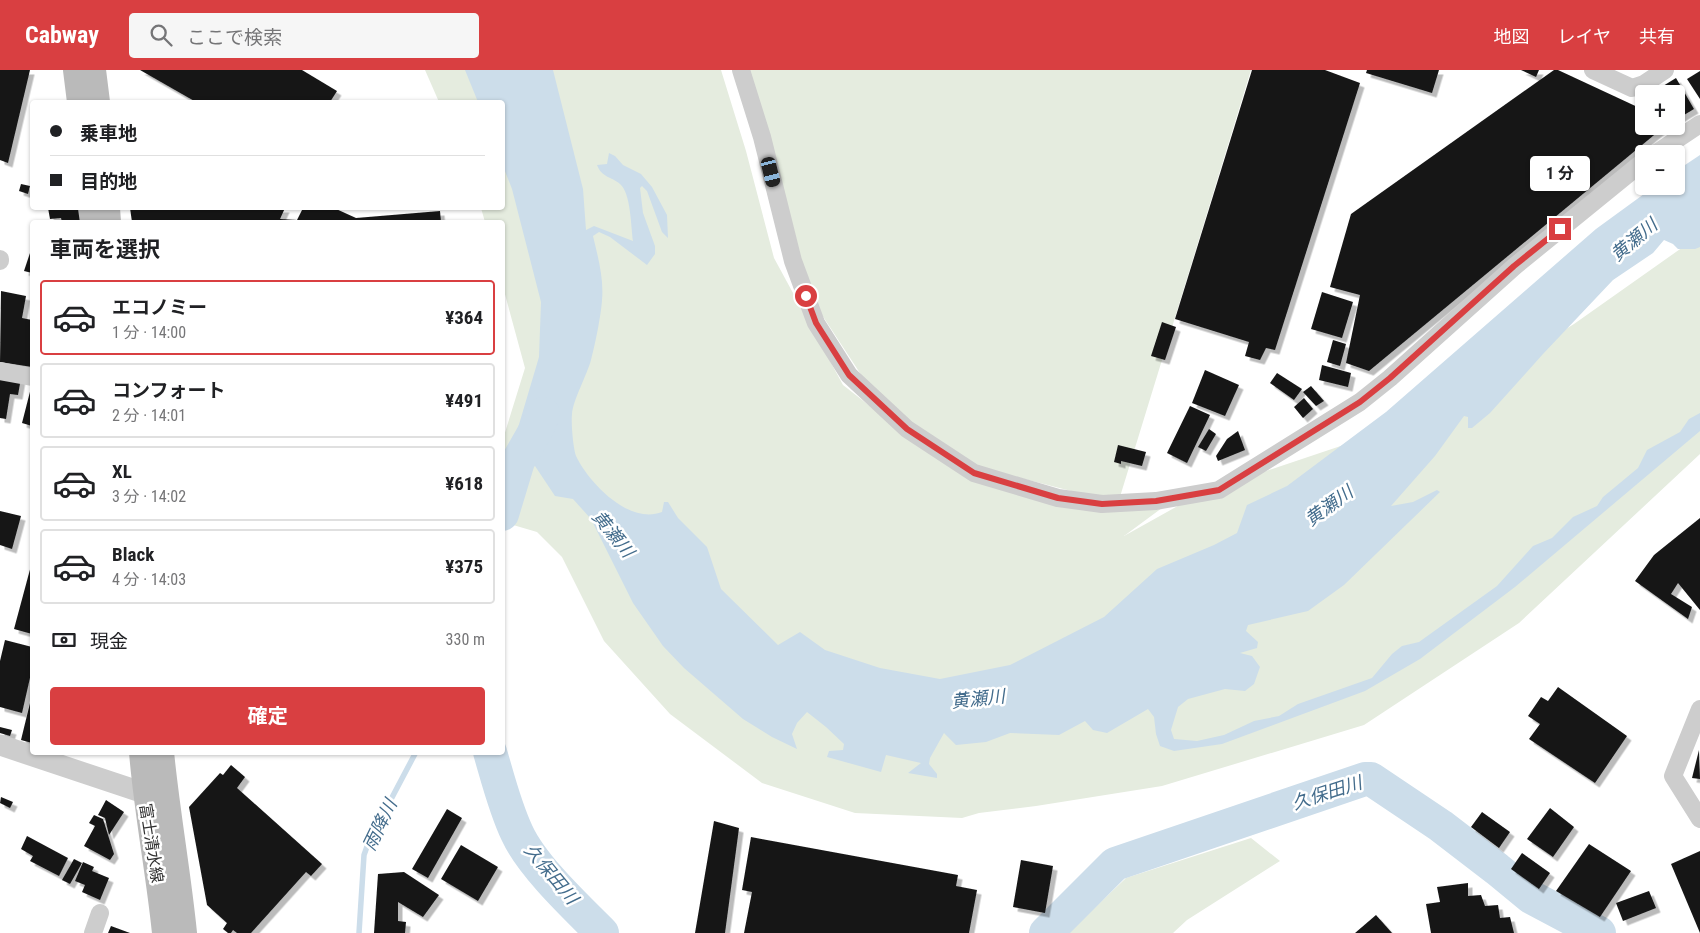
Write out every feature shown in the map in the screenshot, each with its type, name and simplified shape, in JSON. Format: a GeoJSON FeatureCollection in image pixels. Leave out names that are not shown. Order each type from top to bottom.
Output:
{"type":"FeatureCollection","features":[{"type":"Feature","properties":{"kind":"main road"},"geometry":{"type":"LineString","coordinates":[[76,70],[79,100]]}},
{"type":"Feature","properties":{"kind":"main road"},"geometry":{"type":"LineString","coordinates":[[94,70],[98,100]]}},
{"type":"Feature","properties":{"kind":"main road","name":"富士清水線"},"geometry":{"type":"LineString","coordinates":[[142,755],[155,793],[181,891],[185,933]]}},
{"type":"Feature","properties":{"kind":"main road","name":"富士清水線"},"geometry":{"type":"LineString","coordinates":[[161,755],[155,793],[156,872],[164,933]]}},
{"type":"Feature","properties":{"kind":"street"},"geometry":{"type":"LineString","coordinates":[[741,70],[762,137],[793,261],[816,323],[849,375],[907,429],[974,473],[1058,498],[1102,504],[1156,501],[1219,490],[1360,402],[1390,378],[1514,266],[1635,169]]}},
{"type":"Feature","properties":{"kind":"street"},"geometry":{"type":"LineString","coordinates":[[1593,70],[1632,88],[1644,84],[1666,70]]}},
{"type":"Feature","properties":{"kind":"street"},"geometry":{"type":"LineString","coordinates":[[1669,145],[1700,124]]}},
{"type":"Feature","properties":{"kind":"street"},"geometry":{"type":"LineString","coordinates":[[0,371],[30,377]]}},
{"type":"Feature","properties":{"kind":"street"},"geometry":{"type":"LineString","coordinates":[[1700,709],[1673,776],[1700,819]]}},
{"type":"Feature","properties":{"kind":"street"},"geometry":{"type":"LineString","coordinates":[[0,745],[30,754]]}},
{"type":"Feature","properties":{"kind":"street"},"geometry":{"type":"LineString","coordinates":[[32,755],[155,793]]}},
{"type":"Feature","properties":{"kind":"street"},"geometry":{"type":"LineString","coordinates":[[156,872],[181,891],[194,933]]}},
{"type":"Feature","properties":{"kind":"street"},"geometry":{"type":"LineString","coordinates":[[93,933],[100,913]]}},
{"type":"Feature","properties":{"kind":"shaded area"},"geometry":{"type":"Polygon","coordinates":[[[425,70],[721,70],[746,151],[774,258],[843,385],[894,425],[801,283],[740,70],[1251,70],[1119,500],[1166,505],[1124,536],[1201,493],[1421,419],[1574,324],[1700,235],[1700,454],[1519,623],[1364,725],[1162,786],[979,813],[962,818],[855,813],[762,783],[670,714],[604,641],[562,557],[537,532],[505,523],[505,433],[525,368],[505,294],[505,220],[484,220],[482,210],[505,210],[505,100],[438,100],[425,70]],[[947,459],[1010,491],[1098,498],[947,459]]]}},
{"type":"Feature","properties":{"kind":"shaded area"},"geometry":{"type":"Polygon","coordinates":[[[1251,838],[1280,861],[1187,920],[1173,933],[1068,933],[1126,878],[1251,838]]]}},
{"type":"Feature","properties":{"kind":"water","name":"黄瀬川"},"geometry":{"type":"Polygon","coordinates":[[[465,70],[553,70],[583,189],[586,230],[594,226],[633,241],[631,219],[624,188],[617,181],[601,172],[597,165],[607,164],[609,153],[615,156],[623,165],[641,174],[652,187],[667,215],[668,238],[662,232],[647,191],[642,186],[640,188],[643,213],[655,246],[655,254],[647,265],[610,237],[599,232],[593,236],[599,260],[602,300],[591,360],[573,408],[572,429],[576,456],[590,478],[600,489],[624,507],[636,513],[662,512],[664,502],[668,502],[678,518],[707,547],[721,589],[778,645],[800,632],[825,650],[880,668],[940,679],[1010,665],[1104,617],[1157,569],[1214,545],[1237,533],[1247,505],[1287,486],[1386,412],[1596,229],[1643,195],[1685,195],[1685,165],[1700,155],[1700,247],[1695,249],[1678,249],[1673,244],[1664,240],[1653,253],[1613,280],[1490,413],[1472,428],[1468,428],[1468,417],[1464,416],[1435,456],[1391,506],[1413,502],[1437,490],[1440,492],[1344,585],[1308,611],[1248,625],[1246,631],[1258,642],[1257,648],[1240,653],[1252,656],[1260,667],[1254,684],[1245,691],[1225,689],[1188,699],[1178,707],[1171,730],[1174,739],[1197,741],[1224,735],[1254,721],[1279,716],[1298,704],[1372,678],[1392,654],[1402,646],[1419,642],[1497,586],[1533,546],[1552,538],[1573,517],[1597,506],[1603,497],[1638,468],[1647,450],[1680,432],[1689,419],[1700,413],[1700,431],[1515,587],[1420,659],[1365,691],[1222,744],[1174,751],[1160,746],[1154,717],[1148,709],[1107,733],[1093,730],[1085,721],[1059,735],[1010,733],[986,742],[956,745],[944,733],[930,758],[929,764],[937,774],[937,778],[908,773],[921,763],[886,755],[881,772],[827,757],[829,751],[843,750],[844,744],[807,712],[797,723],[792,734],[797,749],[772,737],[743,719],[684,668],[663,646],[633,603],[591,519],[573,499],[555,496],[531,460],[527,460],[512,448],[539,357],[541,302],[512,189],[505,171],[505,100],[477,100],[465,70]]]}},
{"type":"Feature","properties":{"kind":"building"},"geometry":{"type":"Polygon","coordinates":[[[0,70],[30,70],[8,163],[0,160],[0,70]]]}},
{"type":"Feature","properties":{"kind":"building"},"geometry":{"type":"Polygon","coordinates":[[[140,70],[302,70],[337,91],[331,100],[192,100],[140,70]]]}},
{"type":"Feature","properties":{"kind":"building"},"geometry":{"type":"Polygon","coordinates":[[[1252,70],[1325,70],[1360,83],[1275,350],[1266,348],[1260,360],[1245,356],[1249,342],[1175,319],[1252,70]]]}},
{"type":"Feature","properties":{"kind":"building"},"geometry":{"type":"Polygon","coordinates":[[[1367,70],[1439,70],[1432,93],[1366,73],[1367,70]]]}},
{"type":"Feature","properties":{"kind":"building"},"geometry":{"type":"Polygon","coordinates":[[[1521,70],[1539,70],[1536,77],[1521,70]]]}},
{"type":"Feature","properties":{"kind":"building"},"geometry":{"type":"Polygon","coordinates":[[[1554,70],[1558,70],[1635,106],[1635,135],[1654,135],[1642,145],[1635,145],[1635,151],[1369,371],[1346,363],[1360,295],[1330,287],[1351,214],[1554,70]]]}},
{"type":"Feature","properties":{"kind":"building"},"geometry":{"type":"Polygon","coordinates":[[[1700,71],[1700,99],[1687,79],[1700,71]]]}},
{"type":"Feature","properties":{"kind":"building"},"geometry":{"type":"Polygon","coordinates":[[[1676,78],[1680,85],[1665,85],[1676,78]]]}},
{"type":"Feature","properties":{"kind":"building"},"geometry":{"type":"Polygon","coordinates":[[[1685,94],[1694,109],[1685,114],[1685,94]]]}},
{"type":"Feature","properties":{"kind":"building"},"geometry":{"type":"Polygon","coordinates":[[[21,184],[30,186],[28,194],[19,191],[21,184]]]}},
{"type":"Feature","properties":{"kind":"building"},"geometry":{"type":"Polygon","coordinates":[[[48,210],[81,210],[83,220],[62,220],[61,218],[50,219],[48,210]]]}},
{"type":"Feature","properties":{"kind":"building"},"geometry":{"type":"Polygon","coordinates":[[[130,210],[284,210],[280,219],[297,220],[132,220],[130,210]]]}},
{"type":"Feature","properties":{"kind":"building"},"geometry":{"type":"Polygon","coordinates":[[[302,210],[338,210],[356,218],[440,211],[441,220],[297,220],[302,210]]]}},
{"type":"Feature","properties":{"kind":"building"},"geometry":{"type":"Polygon","coordinates":[[[30,253],[30,272],[24,271],[30,253]]]}},
{"type":"Feature","properties":{"kind":"building"},"geometry":{"type":"Polygon","coordinates":[[[1,291],[26,296],[22,318],[30,320],[30,367],[0,362],[1,291]]]}},
{"type":"Feature","properties":{"kind":"building"},"geometry":{"type":"Polygon","coordinates":[[[1322,292],[1353,302],[1342,338],[1311,329],[1322,292]]]}},
{"type":"Feature","properties":{"kind":"building"},"geometry":{"type":"Polygon","coordinates":[[[1162,322],[1176,327],[1165,360],[1151,356],[1162,322]]]}},
{"type":"Feature","properties":{"kind":"building"},"geometry":{"type":"Polygon","coordinates":[[[1333,340],[1346,344],[1340,366],[1327,362],[1333,340]]]}},
{"type":"Feature","properties":{"kind":"building"},"geometry":{"type":"Polygon","coordinates":[[[1322,365],[1351,373],[1348,387],[1319,380],[1322,365]]]}},
{"type":"Feature","properties":{"kind":"building"},"geometry":{"type":"Polygon","coordinates":[[[1205,370],[1239,385],[1225,416],[1192,403],[1205,370]]]}},
{"type":"Feature","properties":{"kind":"building"},"geometry":{"type":"Polygon","coordinates":[[[1277,373],[1302,389],[1294,400],[1270,383],[1277,373]]]}},
{"type":"Feature","properties":{"kind":"building"},"geometry":{"type":"Polygon","coordinates":[[[0,375],[21,378],[18,395],[10,394],[6,419],[0,418],[0,375]]]}},
{"type":"Feature","properties":{"kind":"building"},"geometry":{"type":"Polygon","coordinates":[[[1311,386],[1324,401],[1316,406],[1303,392],[1311,386]]]}},
{"type":"Feature","properties":{"kind":"building"},"geometry":{"type":"Polygon","coordinates":[[[30,392],[30,425],[22,423],[30,392]]]}},
{"type":"Feature","properties":{"kind":"building"},"geometry":{"type":"Polygon","coordinates":[[[1304,398],[1313,409],[1303,418],[1294,407],[1304,398]]]}},
{"type":"Feature","properties":{"kind":"building"},"geometry":{"type":"Polygon","coordinates":[[[1190,406],[1210,415],[1187,463],[1167,453],[1190,406]]]}},
{"type":"Feature","properties":{"kind":"building"},"geometry":{"type":"Polygon","coordinates":[[[1209,429],[1216,434],[1206,451],[1198,447],[1209,429]]]}},
{"type":"Feature","properties":{"kind":"building"},"geometry":{"type":"Polygon","coordinates":[[[1238,431],[1245,450],[1218,461],[1216,456],[1227,439],[1238,431]]]}},
{"type":"Feature","properties":{"kind":"building"},"geometry":{"type":"Polygon","coordinates":[[[1118,445],[1146,452],[1142,466],[1121,461],[1121,464],[1114,462],[1118,445]]]}},
{"type":"Feature","properties":{"kind":"building"},"geometry":{"type":"Polygon","coordinates":[[[0,511],[21,516],[12,549],[0,545],[0,511]]]}},
{"type":"Feature","properties":{"kind":"building"},"geometry":{"type":"Polygon","coordinates":[[[1700,518],[1700,610],[1678,583],[1671,594],[1692,607],[1688,619],[1635,581],[1654,555],[1700,518]]]}},
{"type":"Feature","properties":{"kind":"building"},"geometry":{"type":"Polygon","coordinates":[[[30,569],[30,633],[14,629],[30,569]]]}},
{"type":"Feature","properties":{"kind":"building"},"geometry":{"type":"Polygon","coordinates":[[[5,640],[30,646],[30,678],[22,713],[0,707],[0,661],[5,640]]]}},
{"type":"Feature","properties":{"kind":"building"},"geometry":{"type":"Polygon","coordinates":[[[1558,687],[1627,736],[1595,783],[1529,739],[1540,724],[1528,716],[1541,697],[1548,701],[1558,687]]]}},
{"type":"Feature","properties":{"kind":"building"},"geometry":{"type":"Polygon","coordinates":[[[30,703],[30,742],[21,740],[30,703]]]}},
{"type":"Feature","properties":{"kind":"building"},"geometry":{"type":"Polygon","coordinates":[[[0,727],[12,730],[10,736],[0,733],[0,727]]]}},
{"type":"Feature","properties":{"kind":"building"},"geometry":{"type":"Polygon","coordinates":[[[1699,750],[1700,779],[1692,778],[1699,750]]]}},
{"type":"Feature","properties":{"kind":"building"},"geometry":{"type":"Polygon","coordinates":[[[231,765],[245,777],[237,788],[322,864],[311,876],[306,872],[251,933],[237,933],[233,930],[231,933],[228,933],[223,929],[227,923],[207,905],[189,807],[220,773],[223,775],[231,765]]]}},
{"type":"Feature","properties":{"kind":"building"},"geometry":{"type":"Polygon","coordinates":[[[1,797],[13,802],[10,808],[0,803],[1,797]]]}},
{"type":"Feature","properties":{"kind":"building"},"geometry":{"type":"Polygon","coordinates":[[[106,800],[124,812],[109,835],[105,818],[98,815],[106,800]]]}},
{"type":"Feature","properties":{"kind":"building"},"geometry":{"type":"Polygon","coordinates":[[[1550,808],[1574,827],[1553,857],[1527,839],[1550,808]]]}},
{"type":"Feature","properties":{"kind":"building"},"geometry":{"type":"Polygon","coordinates":[[[447,809],[462,818],[428,878],[412,869],[447,809]]]}},
{"type":"Feature","properties":{"kind":"building"},"geometry":{"type":"Polygon","coordinates":[[[1482,812],[1510,832],[1499,848],[1471,827],[1482,812]]]}},
{"type":"Feature","properties":{"kind":"building"},"geometry":{"type":"Polygon","coordinates":[[[94,815],[103,819],[114,854],[110,860],[84,846],[95,826],[89,823],[94,815]]]}},
{"type":"Feature","properties":{"kind":"building"},"geometry":{"type":"Polygon","coordinates":[[[714,821],[739,828],[725,933],[695,933],[714,821]]]}},
{"type":"Feature","properties":{"kind":"building"},"geometry":{"type":"Polygon","coordinates":[[[27,836],[68,858],[59,876],[30,861],[33,856],[21,849],[27,836]]]}},
{"type":"Feature","properties":{"kind":"building"},"geometry":{"type":"Polygon","coordinates":[[[751,837],[958,875],[956,886],[977,890],[969,933],[744,933],[752,892],[742,890],[751,837]]]}},
{"type":"Feature","properties":{"kind":"building"},"geometry":{"type":"Polygon","coordinates":[[[1589,844],[1631,871],[1600,917],[1556,891],[1589,844]]]}},
{"type":"Feature","properties":{"kind":"building"},"geometry":{"type":"Polygon","coordinates":[[[461,845],[498,867],[478,901],[441,879],[461,845]]]}},
{"type":"Feature","properties":{"kind":"building"},"geometry":{"type":"Polygon","coordinates":[[[1700,851],[1700,933],[1671,864],[1700,851]]]}},
{"type":"Feature","properties":{"kind":"building"},"geometry":{"type":"Polygon","coordinates":[[[1522,853],[1550,873],[1539,889],[1511,869],[1522,853]]]}},
{"type":"Feature","properties":{"kind":"building"},"geometry":{"type":"Polygon","coordinates":[[[74,859],[82,863],[70,884],[62,880],[74,859]]]}},
{"type":"Feature","properties":{"kind":"building"},"geometry":{"type":"Polygon","coordinates":[[[1021,860],[1053,866],[1045,913],[1013,907],[1021,860]]]}},
{"type":"Feature","properties":{"kind":"building"},"geometry":{"type":"Polygon","coordinates":[[[83,862],[94,867],[92,871],[109,878],[100,900],[82,892],[85,885],[75,881],[83,862]]]}},
{"type":"Feature","properties":{"kind":"building"},"geometry":{"type":"Polygon","coordinates":[[[404,872],[439,895],[423,917],[398,902],[398,921],[406,922],[405,933],[374,933],[378,874],[404,872]]]}},
{"type":"Feature","properties":{"kind":"building"},"geometry":{"type":"Polygon","coordinates":[[[1468,883],[1468,896],[1481,895],[1485,906],[1498,905],[1500,918],[1510,917],[1514,933],[1431,933],[1426,904],[1440,902],[1437,887],[1468,883]]]}},
{"type":"Feature","properties":{"kind":"building"},"geometry":{"type":"Polygon","coordinates":[[[1649,891],[1656,908],[1623,921],[1616,903],[1649,891]]]}},
{"type":"Feature","properties":{"kind":"building"},"geometry":{"type":"Polygon","coordinates":[[[1376,915],[1392,933],[1355,933],[1376,915]]]}},
{"type":"Feature","properties":{"kind":"building"},"geometry":{"type":"Polygon","coordinates":[[[111,926],[130,933],[108,933],[111,926]]]}},
{"type":"Feature","properties":{"kind":"waterway","name":"久保田川"},"geometry":{"type":"LineString","coordinates":[[505,504],[518,461],[543,414]]}},
{"type":"Feature","properties":{"kind":"waterway","name":"雨降川"},"geometry":{"type":"LineString","coordinates":[[359,933],[364,855],[369,841],[414,755]]}},
{"type":"Feature","properties":{"kind":"waterway","name":"久保田川"},"geometry":{"type":"LineString","coordinates":[[491,755],[509,814],[524,846],[555,886],[602,933]]}},
{"type":"Feature","properties":{"kind":"waterway","name":"久保田川"},"geometry":{"type":"LineString","coordinates":[[1046,933],[1115,864],[1365,779],[1371,779],[1441,826],[1531,897],[1599,933]]}},
{"type":"Feature","properties":{"kind":"route"},"geometry":{"type":"LineString","coordinates":[[806,296],[816,323],[849,375],[907,429],[974,473],[1058,498],[1102,504],[1156,501],[1219,490],[1360,402],[1390,378],[1514,266],[1560,229]]}}]}
